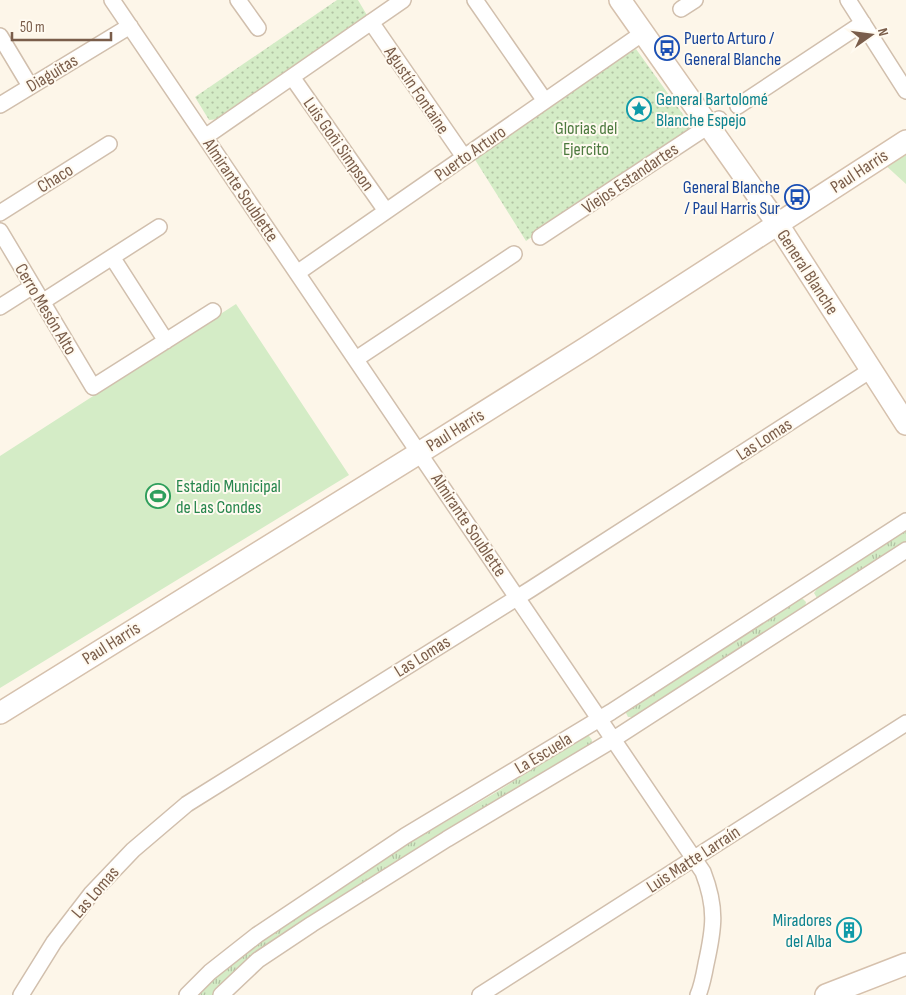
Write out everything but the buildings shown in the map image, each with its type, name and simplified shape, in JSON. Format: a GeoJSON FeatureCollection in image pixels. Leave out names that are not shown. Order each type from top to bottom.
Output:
{"type":"FeatureCollection","features":[{"type":"Feature","properties":{"kind":"street","name":"Almirante Soublette"},"geometry":{"type":"LineString","coordinates":[[112,0],[703,872],[713,906],[712,936],[698,995]]}},
{"type":"Feature","properties":{"kind":"street"},"geometry":{"type":"LineString","coordinates":[[238,0],[258,28]]}},
{"type":"Feature","properties":{"kind":"street"},"geometry":{"type":"LineString","coordinates":[[205,137],[404,0]]}},
{"type":"Feature","properties":{"kind":"street"},"geometry":{"type":"LineString","coordinates":[[476,0],[545,101]]}},
{"type":"Feature","properties":{"kind":"street","name":"General Blanche"},"geometry":{"type":"LineString","coordinates":[[620,0],[643,33],[714,122],[906,424]]}},
{"type":"Feature","properties":{"kind":"street"},"geometry":{"type":"LineString","coordinates":[[681,9],[695,0]]}},
{"type":"Feature","properties":{"kind":"street"},"geometry":{"type":"LineString","coordinates":[[848,0],[906,91]]}},
{"type":"Feature","properties":{"kind":"street","name":"Agustín Fontaine"},"geometry":{"type":"LineString","coordinates":[[371,22],[464,157]]}},
{"type":"Feature","properties":{"kind":"street"},"geometry":{"type":"LineString","coordinates":[[738,106],[863,23]]}},
{"type":"Feature","properties":{"kind":"street","name":"Diaguitas"},"geometry":{"type":"LineString","coordinates":[[0,105],[130,26]]}},
{"type":"Feature","properties":{"kind":"street","name":"Puerto Arturo"},"geometry":{"type":"LineString","coordinates":[[297,273],[643,33]]}},
{"type":"Feature","properties":{"kind":"street"},"geometry":{"type":"LineString","coordinates":[[0,36],[30,86]]}},
{"type":"Feature","properties":{"kind":"street","name":"Luis Goñi Simpson"},"geometry":{"type":"LineString","coordinates":[[292,77],[386,211]]}},
{"type":"Feature","properties":{"kind":"street","name":"Viejos Estandartes"},"geometry":{"type":"LineString","coordinates":[[540,237],[714,122]]}},
{"type":"Feature","properties":{"kind":"street","name":"Paul Harris"},"geometry":{"type":"LineString","coordinates":[[0,712],[594,343],[906,140]]}},
{"type":"Feature","properties":{"kind":"street","name":"Chaco"},"geometry":{"type":"LineString","coordinates":[[0,213],[109,144]]}},
{"type":"Feature","properties":{"kind":"street"},"geometry":{"type":"LineString","coordinates":[[42,302],[160,227]]}},
{"type":"Feature","properties":{"kind":"street","name":"Cerro Mesón Alto"},"geometry":{"type":"LineString","coordinates":[[0,231],[93,387],[166,341]]}},
{"type":"Feature","properties":{"kind":"street"},"geometry":{"type":"LineString","coordinates":[[356,360],[514,254]]}},
{"type":"Feature","properties":{"kind":"street"},"geometry":{"type":"LineString","coordinates":[[112,257],[166,341],[213,311]]}},
{"type":"Feature","properties":{"kind":"street"},"geometry":{"type":"LineString","coordinates":[[0,307],[33,286]]}},
{"type":"Feature","properties":{"kind":"street","name":"Las Lomas"},"geometry":{"type":"LineString","coordinates":[[21,995],[54,942],[91,894],[133,850],[187,804],[518,597],[871,370]]}},
{"type":"Feature","properties":{"kind":"street","name":"La Escuela"},"geometry":{"type":"LineString","coordinates":[[188,995],[224,960],[299,906],[405,836],[600,719],[906,521]]}},
{"type":"Feature","properties":{"kind":"street","name":"La Escuela"},"geometry":{"type":"LineString","coordinates":[[221,995],[258,960],[312,924],[447,839],[613,739],[906,550]]}},
{"type":"Feature","properties":{"kind":"street"},"geometry":{"type":"LineString","coordinates":[[805,587],[817,607]]}},
{"type":"Feature","properties":{"kind":"street","name":"Luis Matte Larraín"},"geometry":{"type":"LineString","coordinates":[[480,995],[906,723]]}},
{"type":"Feature","properties":{"kind":"street"},"geometry":{"type":"LineString","coordinates":[[826,995],[906,964]]}},
{"type":"Feature","properties":{"kind":"green space"},"geometry":{"type":"Polygon","coordinates":[[[337,0],[358,0],[368,17],[219,119],[209,120],[195,97],[337,0]]]}},
{"type":"Feature","properties":{"kind":"green space","name":"Glorias del Ejercito"},"geometry":{"type":"Polygon","coordinates":[[[636,49],[692,127],[526,241],[474,158],[559,96],[636,49]]]}},
{"type":"Feature","properties":{"kind":"green space"},"geometry":{"type":"Polygon","coordinates":[[[906,150],[906,184],[883,163],[906,150]]]}},
{"type":"Feature","properties":{"kind":"green space","name":"Estadio Municipal de Las Condes"},"geometry":{"type":"Polygon","coordinates":[[[236,304],[349,475],[0,688],[0,456],[236,304]]]}},
{"type":"Feature","properties":{"kind":"green space"},"geometry":{"type":"Polygon","coordinates":[[[906,530],[906,542],[817,598],[814,593],[817,589],[906,530]]]}},
{"type":"Feature","properties":{"kind":"green space"},"geometry":{"type":"Polygon","coordinates":[[[799,599],[803,599],[806,602],[805,607],[633,717],[628,717],[626,710],[799,599]]]}},
{"type":"Feature","properties":{"kind":"green space"},"geometry":{"type":"Polygon","coordinates":[[[586,735],[592,740],[591,744],[300,923],[245,963],[213,995],[200,995],[215,975],[257,942],[406,845],[495,793],[586,735]]]}},
{"type":"Feature","properties":{"kind":"place","name":"Puerto Arturo / General Blanche"},"geometry":{"type":"Point","coordinates":[667,48]}},
{"type":"Feature","properties":{"kind":"place","name":"General Bartolomé Blanche Espejo"},"geometry":{"type":"Point","coordinates":[639,109]}},
{"type":"Feature","properties":{"kind":"place","name":"General Blanche / Paul Harris Sur"},"geometry":{"type":"Point","coordinates":[797,197]}},
{"type":"Feature","properties":{"kind":"place","name":"Estadio Municipal de Las Condes"},"geometry":{"type":"Point","coordinates":[158,496]}},
{"type":"Feature","properties":{"kind":"place","name":"Miradores del Alba"},"geometry":{"type":"Point","coordinates":[849,930]}}]}
